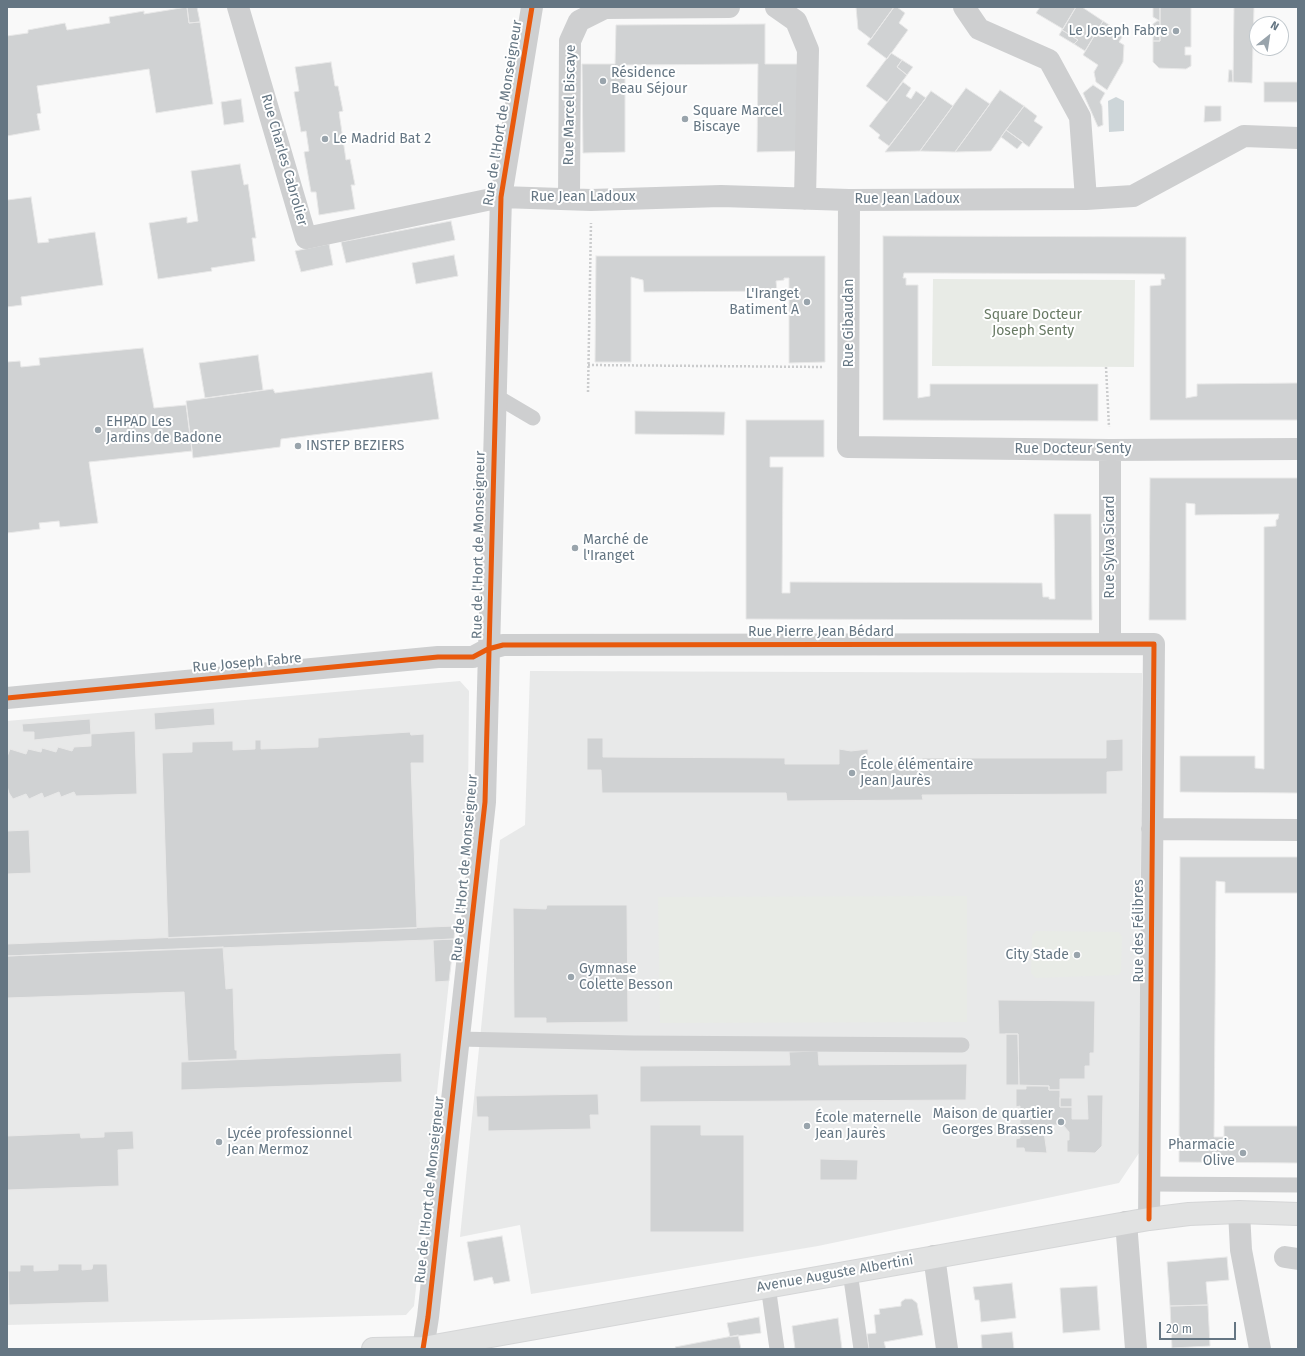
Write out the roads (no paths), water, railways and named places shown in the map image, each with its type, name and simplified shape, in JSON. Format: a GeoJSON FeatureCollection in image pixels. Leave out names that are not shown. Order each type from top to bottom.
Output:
{"type":"FeatureCollection","features":[{"type":"Feature","properties":{"kind":"street","name":"Rue Charles Cabrolier"},"geometry":{"type":"LineString","coordinates":[[238,7],[306,238],[501,197]]}},
{"type":"Feature","properties":{"kind":"street","name":"Rue de l'Hort de Monseigneur"},"geometry":{"type":"LineString","coordinates":[[423,1348],[428,1317],[485,802],[494,395],[501,197],[532,7]]}},
{"type":"Feature","properties":{"kind":"street","name":"Rue Marcel Biscaye"},"geometry":{"type":"LineString","coordinates":[[569,198],[570,41],[579,21],[605,8],[729,7]]}},
{"type":"Feature","properties":{"kind":"street"},"geometry":{"type":"LineString","coordinates":[[776,7],[796,21],[808,50],[805,199]]}},
{"type":"Feature","properties":{"kind":"street"},"geometry":{"type":"LineString","coordinates":[[964,7],[978,29],[1049,60],[1080,117],[1086,199]]}},
{"type":"Feature","properties":{"kind":"street","name":"Rue Jean Ladoux"},"geometry":{"type":"LineString","coordinates":[[501,197],[569,198],[592,200],[721,196],[849,200],[1086,199],[1133,196],[1244,136],[1298,138]]}},
{"type":"Feature","properties":{"kind":"street","name":"Rue Gibaudan"},"geometry":{"type":"LineString","coordinates":[[848,447],[849,200]]}},
{"type":"Feature","properties":{"kind":"street","name":"Rue Docteur Senty"},"geometry":{"type":"LineString","coordinates":[[848,447],[1110,450],[1298,449]]}},
{"type":"Feature","properties":{"kind":"street","name":"Rue Sylva Sicard"},"geometry":{"type":"LineString","coordinates":[[1110,450],[1110,644]]}},
{"type":"Feature","properties":{"kind":"street","name":"Rue Pierre Jean Bédard"},"geometry":{"type":"LineString","coordinates":[[488,648],[503,645],[1154,644]]}},
{"type":"Feature","properties":{"kind":"street","name":"Rue des Félibres"},"geometry":{"type":"LineString","coordinates":[[1149,1219],[1151,1184],[1154,644]]}},
{"type":"Feature","properties":{"kind":"street","name":"Rue Joseph Fabre"},"geometry":{"type":"LineString","coordinates":[[7,698],[438,657],[473,657],[488,648]]}},
{"type":"Feature","properties":{"kind":"street"},"geometry":{"type":"LineString","coordinates":[[1152,829],[1298,830]]}},
{"type":"Feature","properties":{"kind":"street"},"geometry":{"type":"LineString","coordinates":[[1239,1212],[1241,1250],[1260,1349]]}},
{"type":"Feature","properties":{"kind":"street","name":"Avenue Auguste Albertini"},"geometry":{"type":"LineString","coordinates":[[373,1349],[423,1348],[1126,1222],[1189,1214],[1239,1212],[1298,1214]]}},
{"type":"Feature","properties":{"kind":"street"},"geometry":{"type":"LineString","coordinates":[[1126,1222],[1136,1349]]}},
{"type":"Feature","properties":{"kind":"street"},"geometry":{"type":"LineString","coordinates":[[934,1256],[947,1349]]}},
{"type":"Feature","properties":{"kind":"lane"},"geometry":{"type":"LineString","coordinates":[[494,395],[534,418]]}},
{"type":"Feature","properties":{"kind":"lane"},"geometry":{"type":"LineString","coordinates":[[459,1039],[641,1043],[962,1045]]}},
{"type":"Feature","properties":{"kind":"lane"},"geometry":{"type":"LineString","coordinates":[[1151,1184],[1298,1185]]}},
{"type":"Feature","properties":{"kind":"lane"},"geometry":{"type":"LineString","coordinates":[[850,1272],[861,1349]]}},
{"type":"Feature","properties":{"kind":"lane"},"geometry":{"type":"LineString","coordinates":[[768,1286],[777,1349]]}},
{"type":"Feature","properties":{"kind":"place","name":"Le Joseph Fabre"},"geometry":{"type":"Point","coordinates":[1176,31]}},
{"type":"Feature","properties":{"kind":"place","name":"Résidence Beau Séjour"},"geometry":{"type":"Point","coordinates":[603,81]}},
{"type":"Feature","properties":{"kind":"place","name":"Square Marcel Biscaye"},"geometry":{"type":"Point","coordinates":[685,119]}},
{"type":"Feature","properties":{"kind":"place","name":"Le Madrid Bat 2"},"geometry":{"type":"Point","coordinates":[325,139]}},
{"type":"Feature","properties":{"kind":"place","name":"L'Iranget Batiment A"},"geometry":{"type":"Point","coordinates":[807,302]}},
{"type":"Feature","properties":{"kind":"place","name":"EHPAD Les Jardins de Badone"},"geometry":{"type":"Point","coordinates":[98,430]}},
{"type":"Feature","properties":{"kind":"place","name":"INSTEP BEZIERS"},"geometry":{"type":"Point","coordinates":[298,446]}},
{"type":"Feature","properties":{"kind":"place","name":"Marché de l'Iranget"},"geometry":{"type":"Point","coordinates":[575,548]}},
{"type":"Feature","properties":{"kind":"place","name":"École élémentaire Jean Jaurès"},"geometry":{"type":"Point","coordinates":[852,773]}},
{"type":"Feature","properties":{"kind":"place","name":"City Stade"},"geometry":{"type":"Point","coordinates":[1077,955]}},
{"type":"Feature","properties":{"kind":"place","name":"Gymnase Colette Besson"},"geometry":{"type":"Point","coordinates":[571,977]}},
{"type":"Feature","properties":{"kind":"place","name":"Maison de quartier Georges Brassens"},"geometry":{"type":"Point","coordinates":[1061,1122]}},
{"type":"Feature","properties":{"kind":"place","name":"École maternelle Jean Jaurès"},"geometry":{"type":"Point","coordinates":[807,1126]}},
{"type":"Feature","properties":{"kind":"place","name":"Lycée professionnel Jean Mermoz"},"geometry":{"type":"Point","coordinates":[219,1142]}},
{"type":"Feature","properties":{"kind":"place","name":"Pharmacie Olive"},"geometry":{"type":"Point","coordinates":[1243,1153]}},
{"type":"Feature","properties":{"kind":"park label","name":"Square Docteur Joseph Senty"},"geometry":{"type":"Point","coordinates":[1033,324]}}]}
